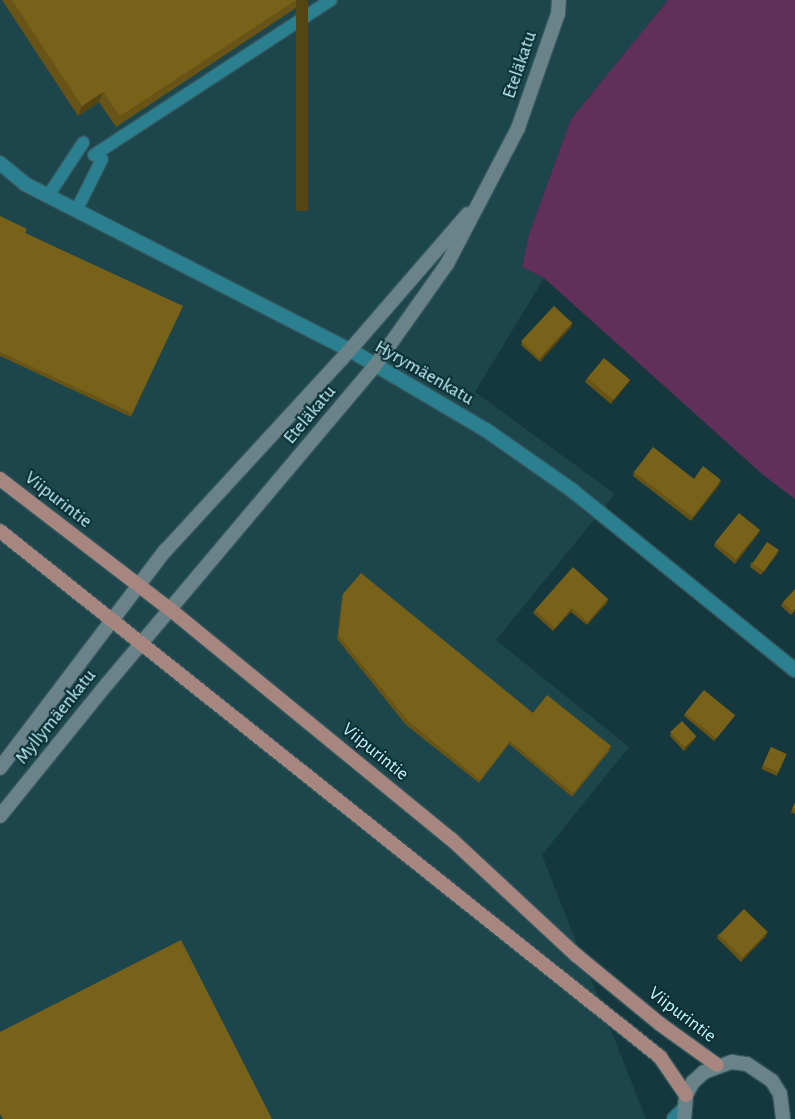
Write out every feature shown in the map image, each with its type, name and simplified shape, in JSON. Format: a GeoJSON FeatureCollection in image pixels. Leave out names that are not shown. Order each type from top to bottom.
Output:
{"type":"FeatureCollection","features":[{"type":"Feature","properties":{"kind":"main road","name":"Eteläkatu"},"geometry":{"type":"LineString","coordinates":[[141,642],[171,610],[374,367],[447,264],[518,128],[558,14],[559,0]]}},
{"type":"Feature","properties":{"kind":"main road","name":"Eteläkatu"},"geometry":{"type":"LineString","coordinates":[[114,620],[165,551],[350,350],[484,195]]}},
{"type":"Feature","properties":{"kind":"main road","name":"Viipurintie"},"geometry":{"type":"LineString","coordinates":[[0,479],[171,610],[451,839],[576,955],[660,1024],[717,1065]]}},
{"type":"Feature","properties":{"kind":"main road"},"geometry":{"type":"LineString","coordinates":[[0,531],[114,620],[188,683],[660,1057],[686,1095]]}},
{"type":"Feature","properties":{"kind":"main road","name":"Myllymäenkatu"},"geometry":{"type":"LineString","coordinates":[[0,768],[114,620]]}},
{"type":"Feature","properties":{"kind":"main road","name":"Myllymäenkatu"},"geometry":{"type":"LineString","coordinates":[[0,816],[141,642]]}},
{"type":"Feature","properties":{"kind":"main road"},"geometry":{"type":"LineString","coordinates":[[680,1116],[686,1095],[704,1072],[717,1065],[732,1062],[761,1071],[780,1094],[782,1119]]}},
{"type":"Feature","properties":{"kind":"street","name":"Hyrymäenkatu"},"geometry":{"type":"LineString","coordinates":[[0,163],[25,184],[350,350],[374,367],[486,430],[573,491],[795,670]]}},
{"type":"Feature","properties":{"kind":"lane"},"geometry":{"type":"LineString","coordinates":[[76,211],[98,157],[331,0]]}},
{"type":"Feature","properties":{"kind":"lane"},"geometry":{"type":"LineString","coordinates":[[48,196],[83,143]]}},
{"type":"Feature","properties":{"kind":"shaded area"},"geometry":{"type":"Polygon","coordinates":[[[0,0],[668,0],[571,119],[529,234],[522,267],[544,278],[475,392],[615,494],[496,640],[629,747],[542,855],[646,1119],[0,1119],[0,0]]]}},
{"type":"Feature","properties":{"kind":"shaded area"},"geometry":{"type":"Polygon","coordinates":[[[668,0],[795,0],[795,499],[762,474],[544,278],[522,267],[529,234],[571,119],[668,0]]]}},
{"type":"Feature","properties":{"kind":"building"},"geometry":{"type":"Polygon","coordinates":[[[12,0],[296,0],[120,116],[103,92],[82,106],[12,0]]]}},
{"type":"Feature","properties":{"kind":"building"},"geometry":{"type":"Polygon","coordinates":[[[0,216],[27,229],[25,233],[183,306],[132,413],[0,352],[0,216]]]}},
{"type":"Feature","properties":{"kind":"building"},"geometry":{"type":"Polygon","coordinates":[[[554,306],[572,323],[540,358],[521,341],[554,306]]]}},
{"type":"Feature","properties":{"kind":"building"},"geometry":{"type":"Polygon","coordinates":[[[604,358],[630,380],[613,400],[587,378],[604,358]]]}},
{"type":"Feature","properties":{"kind":"building"},"geometry":{"type":"Polygon","coordinates":[[[653,447],[694,479],[703,466],[721,480],[693,517],[634,472],[653,447]]]}},
{"type":"Feature","properties":{"kind":"building"},"geometry":{"type":"Polygon","coordinates":[[[739,513],[760,530],[736,560],[715,543],[739,513]]]}},
{"type":"Feature","properties":{"kind":"building"},"geometry":{"type":"Polygon","coordinates":[[[767,542],[779,550],[764,571],[752,564],[767,542]]]}},
{"type":"Feature","properties":{"kind":"building"},"geometry":{"type":"Polygon","coordinates":[[[573,567],[608,599],[588,622],[572,608],[555,628],[535,610],[573,567]]]}},
{"type":"Feature","properties":{"kind":"building"},"geometry":{"type":"Polygon","coordinates":[[[361,573],[533,713],[547,695],[611,746],[573,793],[510,741],[480,780],[408,721],[339,636],[343,594],[361,573]]]}},
{"type":"Feature","properties":{"kind":"building"},"geometry":{"type":"Polygon","coordinates":[[[795,589],[795,609],[793,612],[783,602],[795,589]]]}},
{"type":"Feature","properties":{"kind":"building"},"geometry":{"type":"Polygon","coordinates":[[[704,690],[735,715],[716,738],[685,713],[704,690]]]}},
{"type":"Feature","properties":{"kind":"building"},"geometry":{"type":"Polygon","coordinates":[[[682,721],[696,736],[685,747],[670,732],[682,721]]]}},
{"type":"Feature","properties":{"kind":"building"},"geometry":{"type":"Polygon","coordinates":[[[771,747],[787,754],[778,772],[763,765],[771,747]]]}},
{"type":"Feature","properties":{"kind":"building"},"geometry":{"type":"Polygon","coordinates":[[[744,909],[768,932],[743,958],[719,935],[744,909]]]}},
{"type":"Feature","properties":{"kind":"building"},"geometry":{"type":"Polygon","coordinates":[[[181,940],[272,1119],[3,1119],[0,1114],[0,1032],[181,940]]]}}]}
